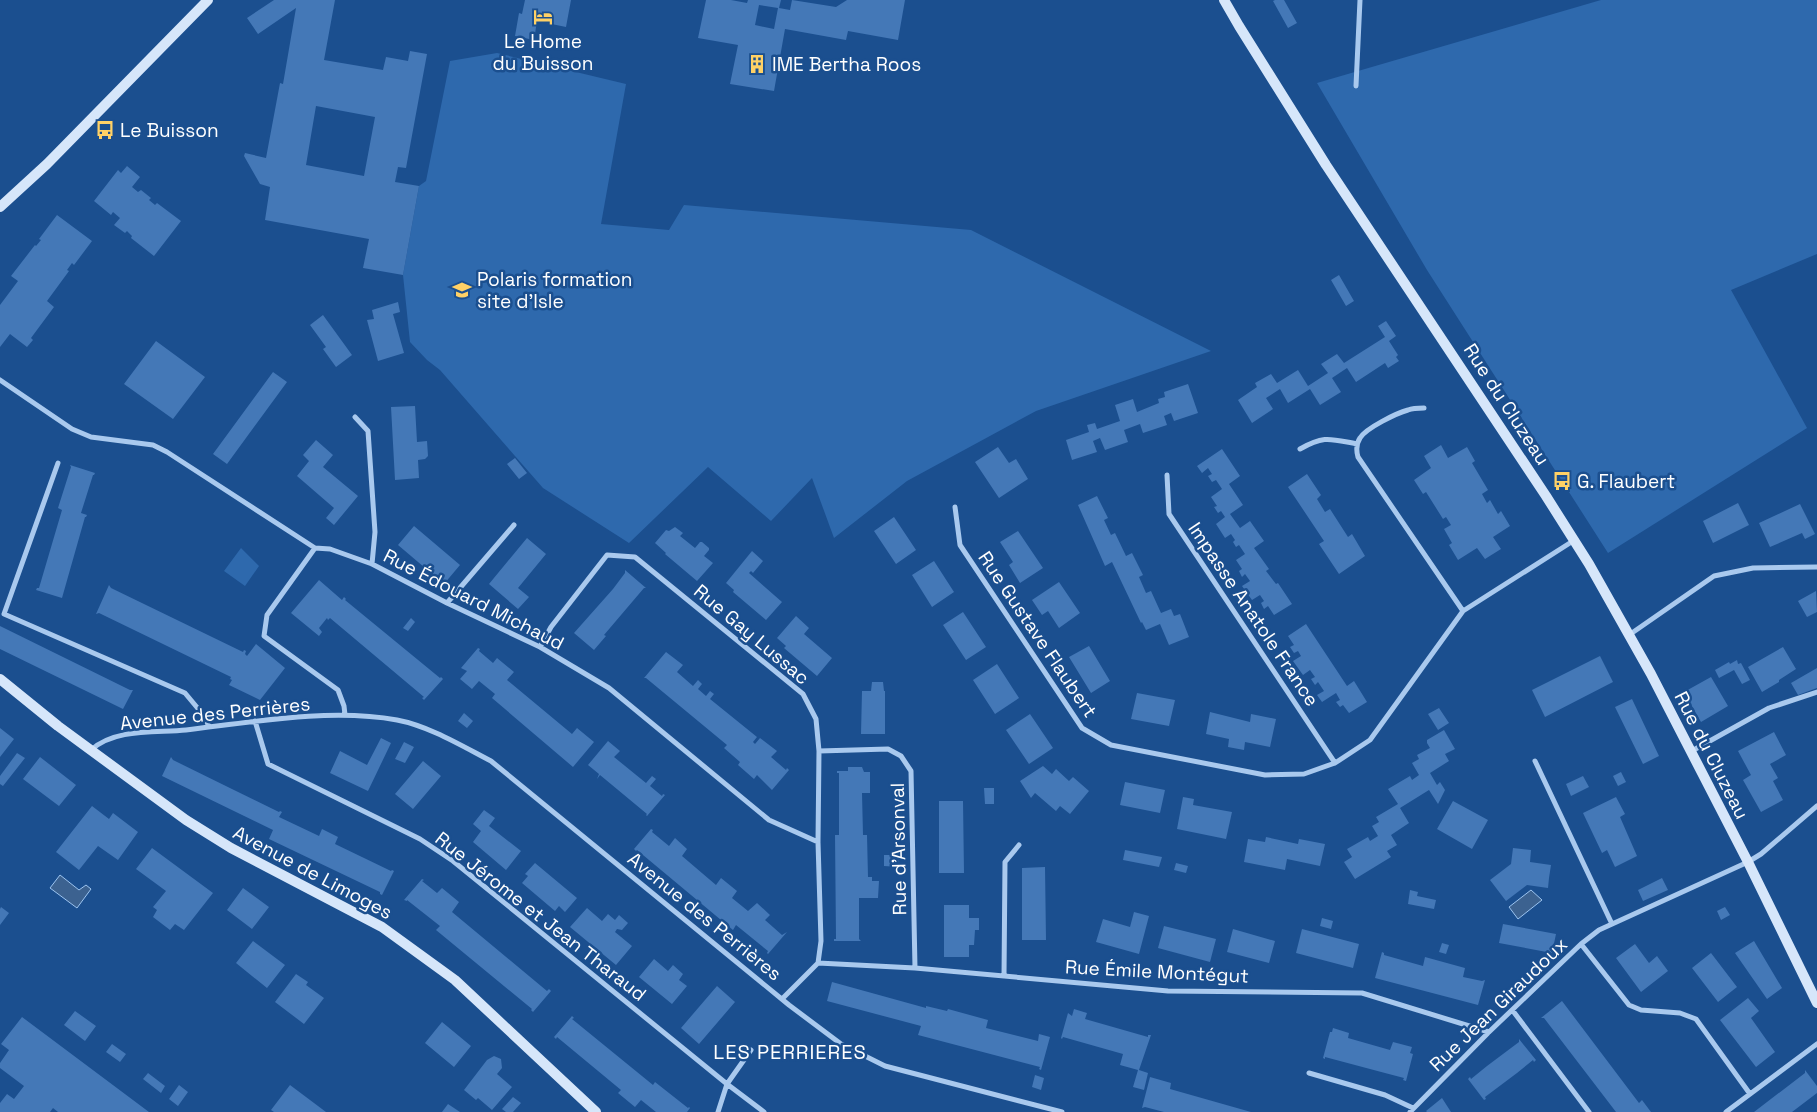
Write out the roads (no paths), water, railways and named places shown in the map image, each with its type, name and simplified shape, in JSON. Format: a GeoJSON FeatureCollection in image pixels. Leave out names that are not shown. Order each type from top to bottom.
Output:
{"type":"FeatureCollection","features":[{"type":"Feature","properties":{"kind":"main road"},"geometry":{"type":"LineString","coordinates":[[0,207],[47,164],[208,0]]}},
{"type":"Feature","properties":{"kind":"main road","name":"Rue du Cluzeau"},"geometry":{"type":"LineString","coordinates":[[1224,0],[1326,165],[1541,488],[1629,634],[1748,862],[1817,1003]]}},
{"type":"Feature","properties":{"kind":"main road","name":"Avenue de Limoges"},"geometry":{"type":"LineString","coordinates":[[0,679],[58,726],[186,820],[231,848],[389,932],[455,980],[596,1112]]}},
{"type":"Feature","properties":{"kind":"street"},"geometry":{"type":"LineString","coordinates":[[1356,86],[1360,0]]}},
{"type":"Feature","properties":{"kind":"street","name":"Rue Édouard Michaud"},"geometry":{"type":"LineString","coordinates":[[0,380],[72,428],[91,437],[153,445],[315,548],[330,549],[372,564],[447,603],[540,647],[609,688],[770,820],[818,842]]}},
{"type":"Feature","properties":{"kind":"street"},"geometry":{"type":"LineString","coordinates":[[1424,408],[1410,409],[1399,413],[1365,432],[1359,438],[1356,450],[1358,457],[1463,611]]}},
{"type":"Feature","properties":{"kind":"street"},"geometry":{"type":"LineString","coordinates":[[355,417],[368,431],[375,532],[372,564]]}},
{"type":"Feature","properties":{"kind":"street"},"geometry":{"type":"LineString","coordinates":[[1300,450],[1316,440],[1328,439],[1357,444]]}},
{"type":"Feature","properties":{"kind":"street"},"geometry":{"type":"LineString","coordinates":[[58,463],[4,614],[185,692],[205,717],[209,726]]}},
{"type":"Feature","properties":{"kind":"street","name":"Impasse Anatole France"},"geometry":{"type":"LineString","coordinates":[[1167,475],[1169,514],[1335,763]]}},
{"type":"Feature","properties":{"kind":"street","name":"Rue Gustave Flaubert"},"geometry":{"type":"LineString","coordinates":[[955,507],[960,544],[1082,728],[1111,745],[1266,775],[1304,774],[1335,763],[1370,740],[1463,611],[1573,541]]}},
{"type":"Feature","properties":{"kind":"street"},"geometry":{"type":"LineString","coordinates":[[447,603],[514,525]]}},
{"type":"Feature","properties":{"kind":"street","name":"Avenue des Perrières"},"geometry":{"type":"LineString","coordinates":[[315,548],[267,615],[264,636],[338,690],[345,715]]}},
{"type":"Feature","properties":{"kind":"street","name":"Rue Gay Lussac"},"geometry":{"type":"LineString","coordinates":[[540,647],[551,627],[607,555],[635,558],[803,694],[816,719],[819,751],[818,842],[821,941],[818,963]]}},
{"type":"Feature","properties":{"kind":"street"},"geometry":{"type":"LineString","coordinates":[[1629,634],[1714,576],[1753,568],[1817,567]]}},
{"type":"Feature","properties":{"kind":"street"},"geometry":{"type":"LineString","coordinates":[[1690,752],[1769,708],[1817,692]]}},
{"type":"Feature","properties":{"kind":"street","name":"Avenue des Perrières"},"geometry":{"type":"LineString","coordinates":[[92,750],[100,742],[126,735],[255,721],[345,715],[398,720],[441,735],[491,760],[782,999],[842,1044],[885,1066],[1062,1112]]}},
{"type":"Feature","properties":{"kind":"street","name":"Rue Jérome et Jean Tharaud"},"geometry":{"type":"LineString","coordinates":[[255,721],[268,764],[420,840],[453,861],[764,1112]]}},
{"type":"Feature","properties":{"kind":"street","name":"Rue d'Arsonval"},"geometry":{"type":"LineString","coordinates":[[819,751],[888,749],[901,756],[911,771],[915,968]]}},
{"type":"Feature","properties":{"kind":"street"},"geometry":{"type":"LineString","coordinates":[[1535,761],[1612,924]]}},
{"type":"Feature","properties":{"kind":"street","name":"Rue Jean Giraudoux"},"geometry":{"type":"LineString","coordinates":[[1412,1110],[1489,1032],[1581,944],[1599,930],[1748,862],[1768,848],[1817,806]]}},
{"type":"Feature","properties":{"kind":"street"},"geometry":{"type":"LineString","coordinates":[[1004,976],[1005,862],[1019,845]]}},
{"type":"Feature","properties":{"kind":"street"},"geometry":{"type":"LineString","coordinates":[[1581,944],[1629,1005],[1641,1010],[1680,1013],[1696,1019],[1750,1094]]}},
{"type":"Feature","properties":{"kind":"street"},"geometry":{"type":"LineString","coordinates":[[782,999],[818,963]]}},
{"type":"Feature","properties":{"kind":"street","name":"Rue Émile Montégut"},"geometry":{"type":"LineString","coordinates":[[818,963],[915,968],[1168,991],[1362,993],[1489,1032]]}},
{"type":"Feature","properties":{"kind":"street"},"geometry":{"type":"LineString","coordinates":[[1513,1011],[1589,1112]]}},
{"type":"Feature","properties":{"kind":"street"},"geometry":{"type":"LineString","coordinates":[[1726,1112],[1817,1044]]}},
{"type":"Feature","properties":{"kind":"street"},"geometry":{"type":"LineString","coordinates":[[718,1112],[727,1084],[751,1050]]}},
{"type":"Feature","properties":{"kind":"street"},"geometry":{"type":"LineString","coordinates":[[1309,1073],[1385,1095],[1412,1110]]}},
{"type":"Feature","properties":{"kind":"place","name":"Le Home du Buisson"},"geometry":{"type":"Point","coordinates":[543,17]}},
{"type":"Feature","properties":{"kind":"place","name":"IME Bertha Roos"},"geometry":{"type":"Point","coordinates":[757,64]}},
{"type":"Feature","properties":{"kind":"place","name":"Le Buisson"},"geometry":{"type":"Point","coordinates":[105,130]}},
{"type":"Feature","properties":{"kind":"place","name":"Polaris formation site d'Isle"},"geometry":{"type":"Point","coordinates":[462,290]}},
{"type":"Feature","properties":{"kind":"place","name":"G. Flaubert"},"geometry":{"type":"Point","coordinates":[1562,481]}},
{"type":"Feature","properties":{"kind":"district","name":"LES PERRIERES"},"geometry":{"type":"Point","coordinates":[790,1052]}}]}
